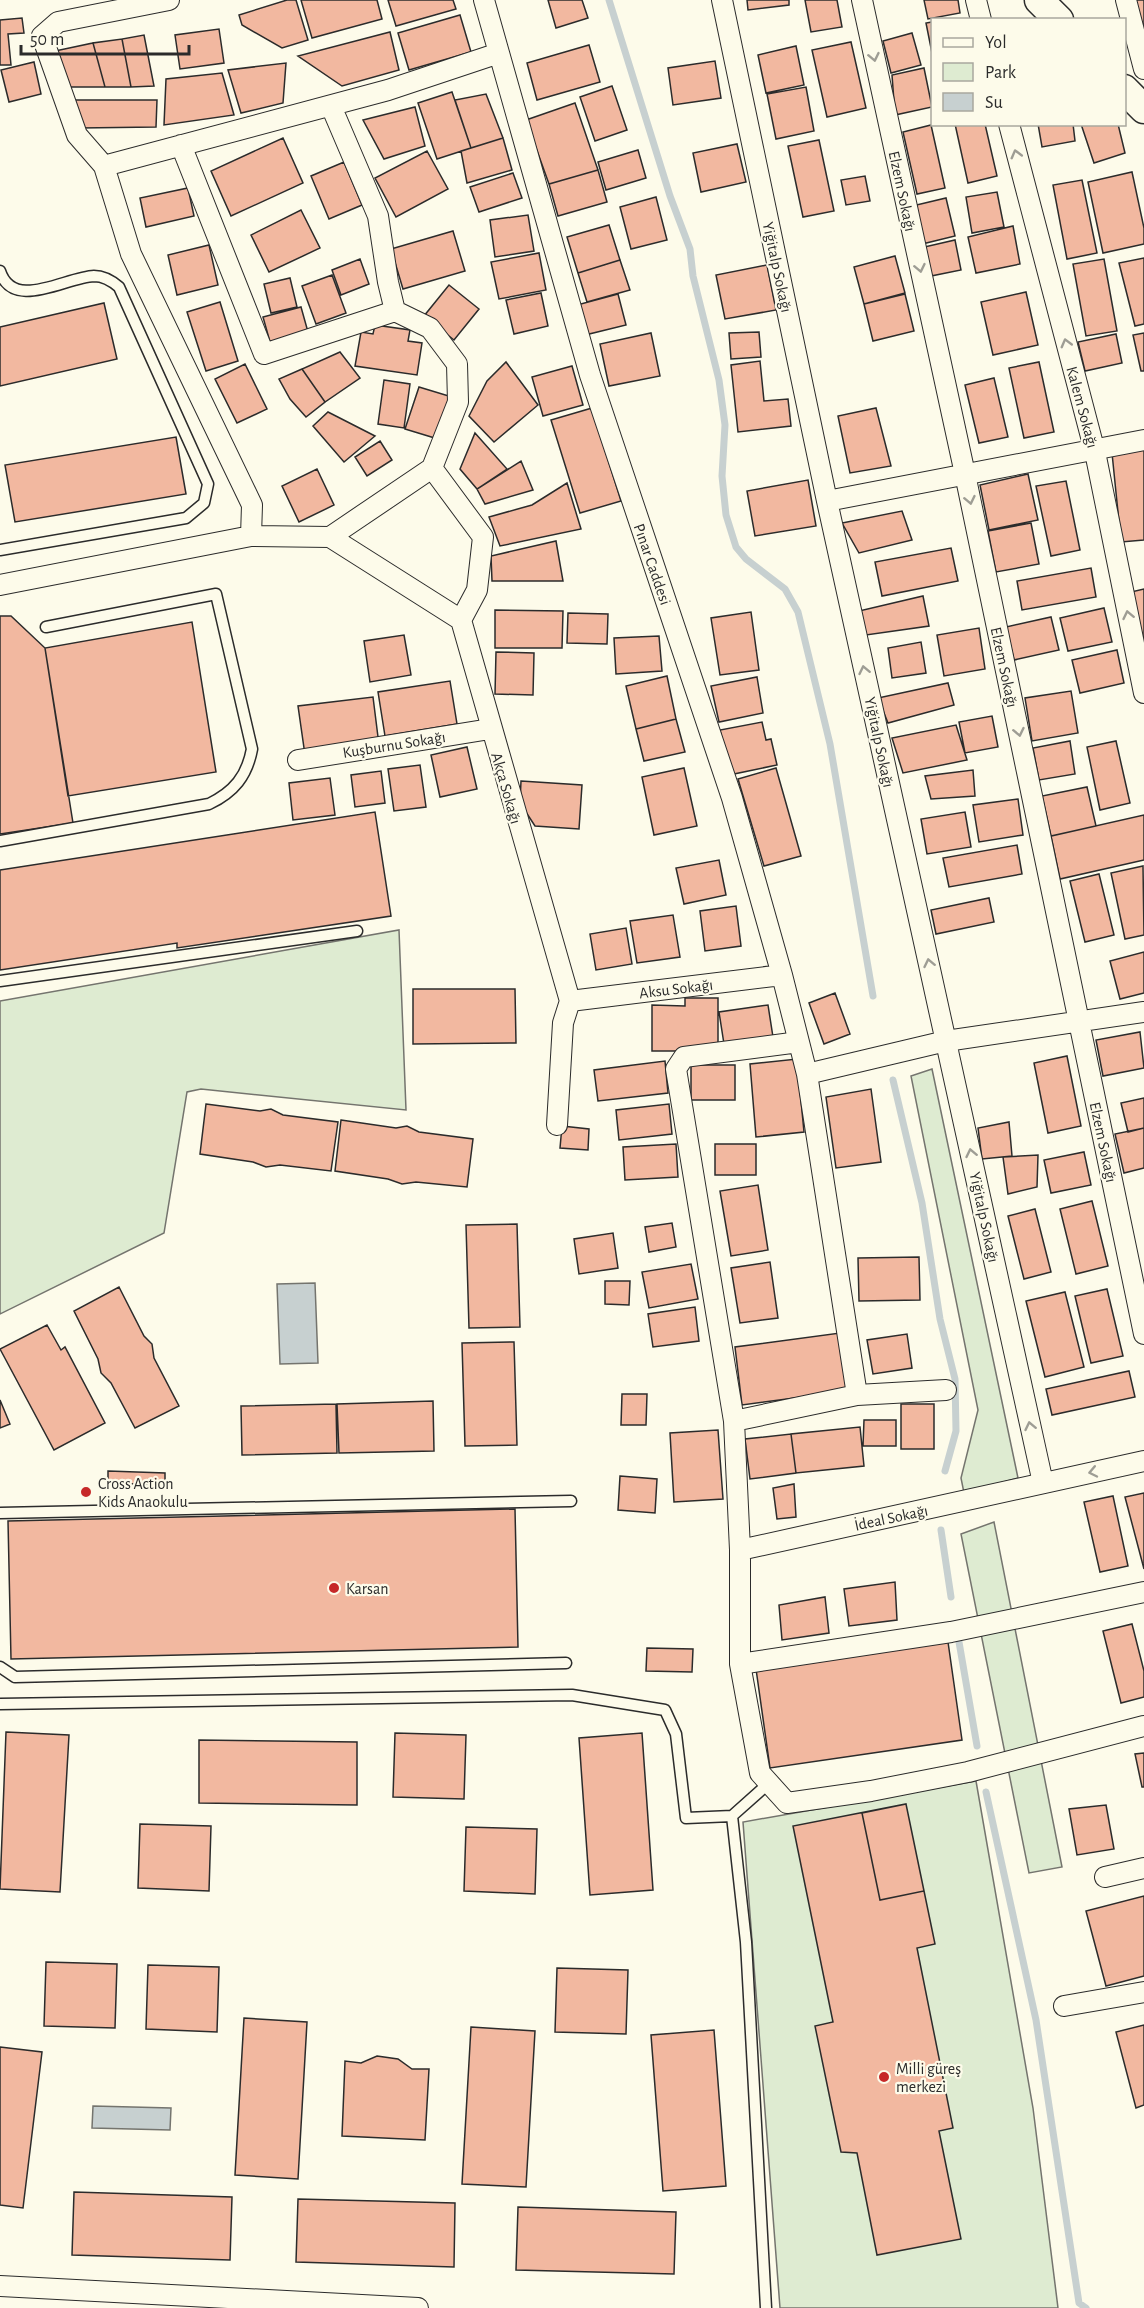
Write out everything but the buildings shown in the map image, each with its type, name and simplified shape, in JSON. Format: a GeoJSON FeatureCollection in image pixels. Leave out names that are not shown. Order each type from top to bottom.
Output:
{"type":"FeatureCollection","features":[{"type":"Feature","properties":{"kind":"main road"},"geometry":{"type":"LineString","coordinates":[[1039,0],[1057,18]]}},
{"type":"Feature","properties":{"kind":"main road"},"geometry":{"type":"LineString","coordinates":[[1126,89],[1144,109]]}},
{"type":"Feature","properties":{"kind":"street"},"geometry":{"type":"LineString","coordinates":[[169,0],[58,22],[42,36],[77,135],[104,166],[131,254],[252,505],[251,536]]}},
{"type":"Feature","properties":{"kind":"street","name":"Pınar Caddesi"},"geometry":{"type":"LineString","coordinates":[[484,0],[590,375],[732,798],[782,975],[807,1074],[856,1395]]}},
{"type":"Feature","properties":{"kind":"street","name":"Yiğitalp Sokağı"},"geometry":{"type":"LineString","coordinates":[[722,0],[827,501],[1042,1483]]}},
{"type":"Feature","properties":{"kind":"street","name":"Elzem Sokağı"},"geometry":{"type":"LineString","coordinates":[[862,0],[1144,1334]]}},
{"type":"Feature","properties":{"kind":"street"},"geometry":{"type":"LineString","coordinates":[[976,0],[980,18]]}},
{"type":"Feature","properties":{"kind":"street"},"geometry":{"type":"LineString","coordinates":[[1126,0],[1144,69]]}},
{"type":"Feature","properties":{"kind":"street"},"geometry":{"type":"LineString","coordinates":[[104,166],[331,106],[499,52]]}},
{"type":"Feature","properties":{"kind":"street"},"geometry":{"type":"LineString","coordinates":[[331,106],[378,216],[387,282],[395,311]]}},
{"type":"Feature","properties":{"kind":"street","name":"Kalem Sokağı"},"geometry":{"type":"LineString","coordinates":[[1010,126],[1095,452],[1144,693]]}},
{"type":"Feature","properties":{"kind":"street"},"geometry":{"type":"LineString","coordinates":[[181,145],[264,354],[395,311],[430,328],[457,364],[458,402],[432,468],[330,537]]}},
{"type":"Feature","properties":{"kind":"street"},"geometry":{"type":"LineString","coordinates":[[827,501],[964,474],[1095,452],[1144,440]]}},
{"type":"Feature","properties":{"kind":"street"},"geometry":{"type":"LineString","coordinates":[[0,585],[251,536],[330,537],[461,620],[477,590],[483,537],[432,468]]}},
{"type":"Feature","properties":{"kind":"street","name":"Akça Sokağı"},"geometry":{"type":"LineString","coordinates":[[461,620],[490,729],[570,1001]]}},
{"type":"Feature","properties":{"kind":"street","name":"Kuşburnu Sokağı"},"geometry":{"type":"LineString","coordinates":[[298,760],[490,729]]}},
{"type":"Feature","properties":{"kind":"street","name":"Aksu Sokağı"},"geometry":{"type":"LineString","coordinates":[[570,1001],[782,975]]}},
{"type":"Feature","properties":{"kind":"street"},"geometry":{"type":"LineString","coordinates":[[557,1125],[563,1023],[570,1001]]}},
{"type":"Feature","properties":{"kind":"street"},"geometry":{"type":"LineString","coordinates":[[807,1074],[946,1041],[1144,1012]]}},
{"type":"Feature","properties":{"kind":"street"},"geometry":{"type":"LineString","coordinates":[[799,1042],[684,1057],[676,1069],[734,1421],[740,1550],[740,1664],[760,1773],[787,1803],[871,1791],[968,1772],[1144,1726]]}},
{"type":"Feature","properties":{"kind":"street"},"geometry":{"type":"LineString","coordinates":[[734,1421],[856,1395],[946,1390]]}},
{"type":"Feature","properties":{"kind":"street","name":"İdeal Sokağı"},"geometry":{"type":"LineString","coordinates":[[740,1550],[1144,1461]]}},
{"type":"Feature","properties":{"kind":"street"},"geometry":{"type":"LineString","coordinates":[[740,1664],[951,1632],[1144,1592]]}},
{"type":"Feature","properties":{"kind":"street"},"geometry":{"type":"LineString","coordinates":[[1105,1877],[1144,1868]]}},
{"type":"Feature","properties":{"kind":"street"},"geometry":{"type":"LineString","coordinates":[[1064,2006],[1144,1992]]}},
{"type":"Feature","properties":{"kind":"street"},"geometry":{"type":"LineString","coordinates":[[0,2286],[418,2308]]}},
{"type":"Feature","properties":{"kind":"lane"},"geometry":{"type":"LineString","coordinates":[[0,271],[12,286],[26,291],[94,276],[112,281],[119,287],[208,484],[204,503],[186,518],[0,550]]}},
{"type":"Feature","properties":{"kind":"lane"},"geometry":{"type":"LineString","coordinates":[[0,841],[209,804],[233,789],[247,771],[250,760],[252,749],[216,594],[46,627]]}},
{"type":"Feature","properties":{"kind":"lane"},"geometry":{"type":"LineString","coordinates":[[0,981],[357,931]]}},
{"type":"Feature","properties":{"kind":"lane"},"geometry":{"type":"LineString","coordinates":[[0,1513],[571,1501]]}},
{"type":"Feature","properties":{"kind":"lane"},"geometry":{"type":"LineString","coordinates":[[0,1667],[15,1677],[566,1663]]}},
{"type":"Feature","properties":{"kind":"lane"},"geometry":{"type":"LineString","coordinates":[[0,1704],[572,1695],[665,1710],[676,1734],[686,1818],[732,1816],[768,1783]]}},
{"type":"Feature","properties":{"kind":"lane"},"geometry":{"type":"LineString","coordinates":[[732,1816],[746,1942],[766,2308]]}},
{"type":"Feature","properties":{"kind":"green space"},"geometry":{"type":"Polygon","coordinates":[[[399,930],[406,1110],[201,1089],[187,1092],[164,1233],[0,1314],[0,1001],[399,930]]]}},
{"type":"Feature","properties":{"kind":"green space"},"geometry":{"type":"Polygon","coordinates":[[[932,1069],[1018,1478],[964,1493],[961,1478],[978,1410],[911,1076],[932,1069]]]}},
{"type":"Feature","properties":{"kind":"green space"},"geometry":{"type":"Polygon","coordinates":[[[994,1522],[1062,1867],[1029,1873],[961,1534],[994,1522]]]}},
{"type":"Feature","properties":{"kind":"green space"},"geometry":{"type":"Polygon","coordinates":[[[976,1781],[1033,2108],[1058,2308],[780,2308],[743,1822],[976,1781]]]}},
{"type":"Feature","properties":{"kind":"water"},"geometry":{"type":"Polygon","coordinates":[[[315,1283],[318,1363],[280,1364],[277,1284],[315,1283]]]}},
{"type":"Feature","properties":{"kind":"water"},"geometry":{"type":"Polygon","coordinates":[[[93,2106],[171,2108],[170,2130],[92,2128],[93,2106]]]}},
{"type":"Feature","properties":{"kind":"waterway"},"geometry":{"type":"LineString","coordinates":[[609,0],[670,196],[690,249],[693,276],[719,380],[725,425],[722,476],[726,515],[736,547],[746,559],[785,589],[798,612],[830,744],[873,996]]}},
{"type":"Feature","properties":{"kind":"waterway"},"geometry":{"type":"LineString","coordinates":[[893,1080],[922,1203],[940,1319],[955,1379],[956,1431],[945,1471]]}},
{"type":"Feature","properties":{"kind":"waterway"},"geometry":{"type":"LineString","coordinates":[[941,1530],[951,1597]]}},
{"type":"Feature","properties":{"kind":"waterway"},"geometry":{"type":"LineString","coordinates":[[959,1642],[977,1746]]}},
{"type":"Feature","properties":{"kind":"waterway"},"geometry":{"type":"LineString","coordinates":[[986,1792],[1036,2020],[1079,2303],[1086,2308]]}},
{"type":"Feature","properties":{"kind":"place","name":"Cross Action Kids Anaokulu"},"geometry":{"type":"Point","coordinates":[86,1492]}},
{"type":"Feature","properties":{"kind":"place","name":"Karsan"},"geometry":{"type":"Point","coordinates":[334,1588]}},
{"type":"Feature","properties":{"kind":"place","name":"Milli güreş merkezi"},"geometry":{"type":"Point","coordinates":[884,2077]}}]}
